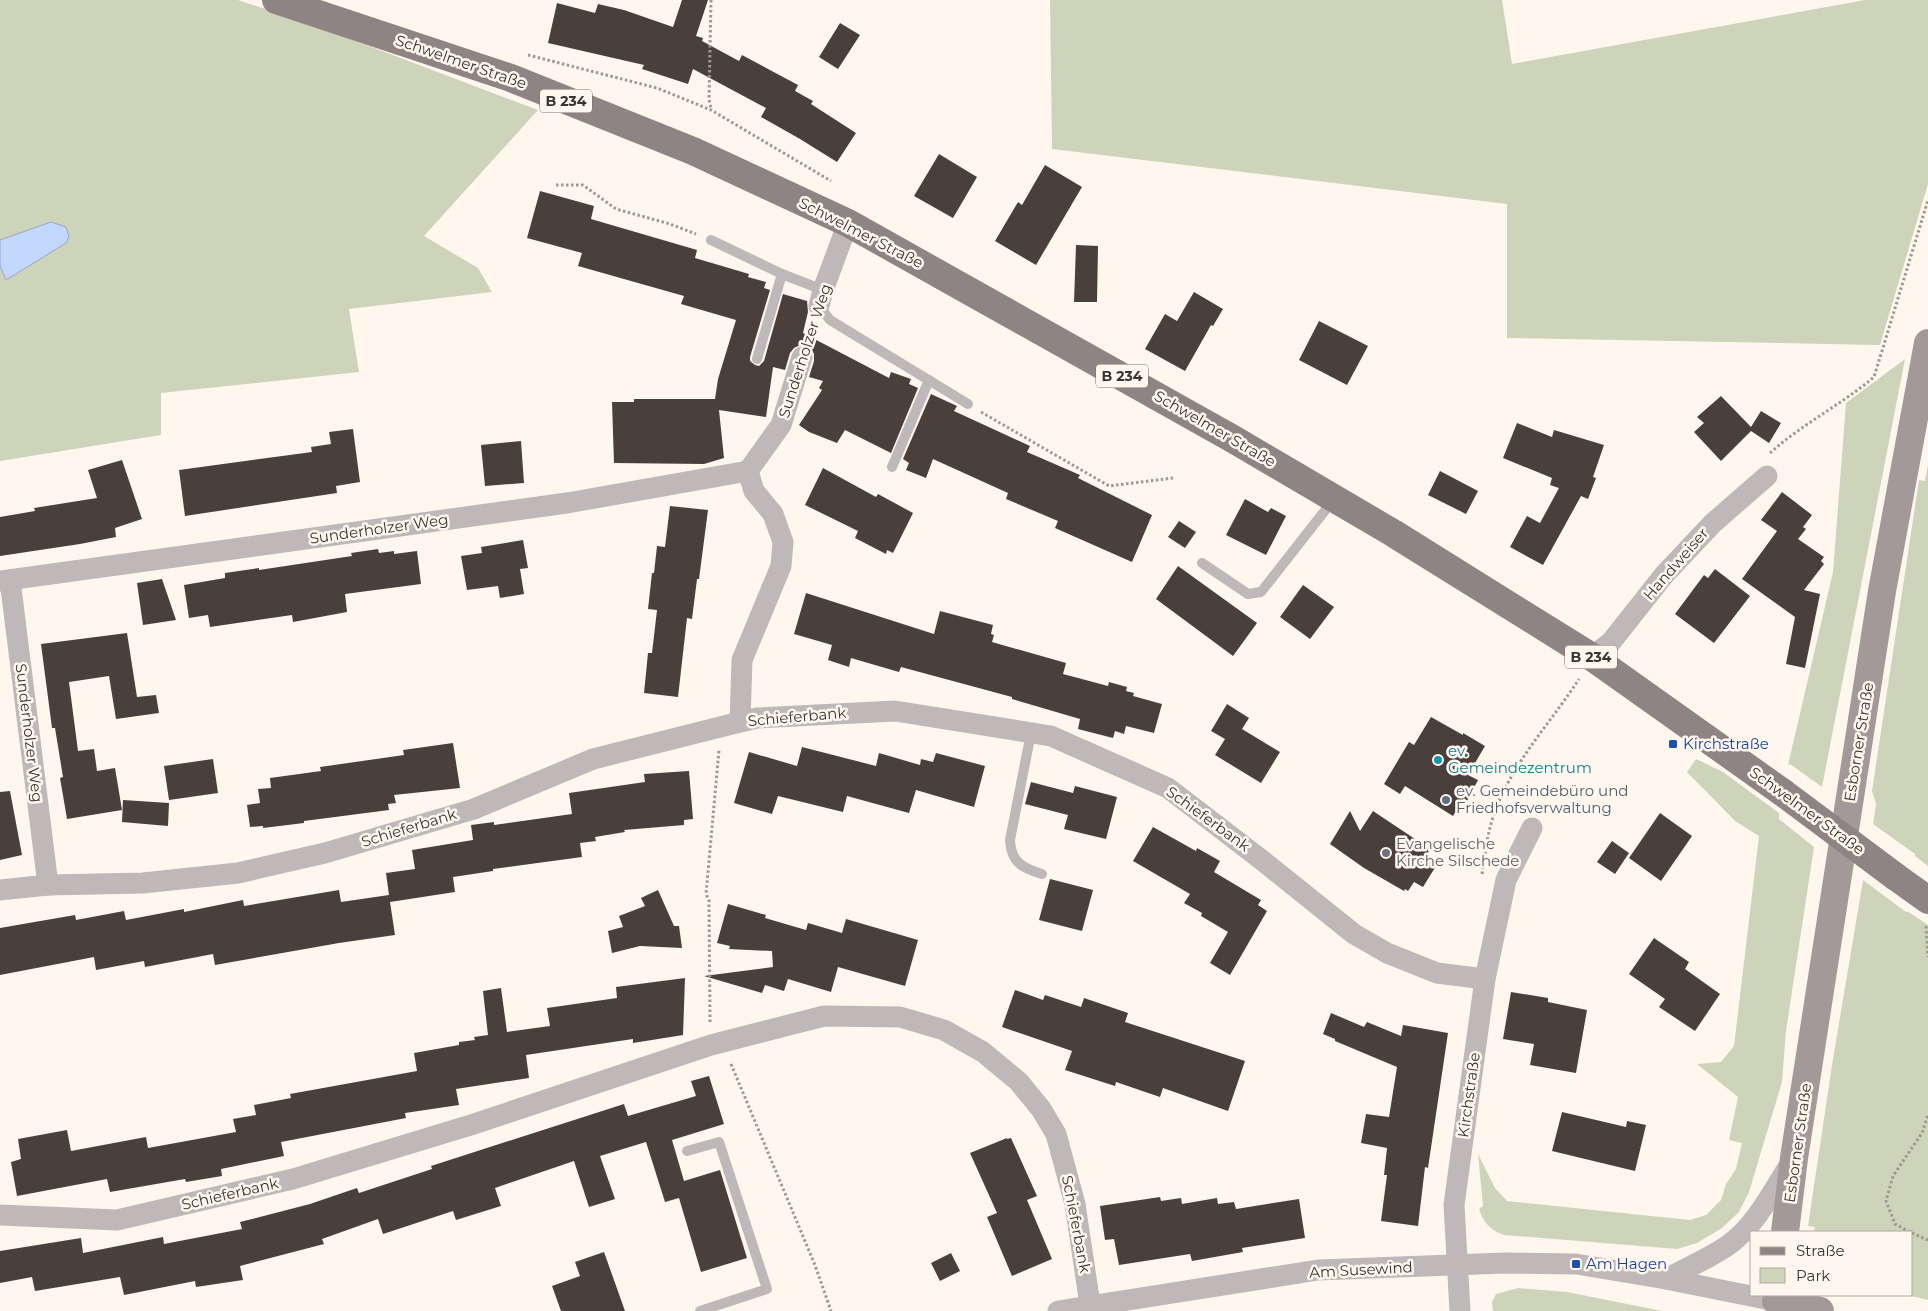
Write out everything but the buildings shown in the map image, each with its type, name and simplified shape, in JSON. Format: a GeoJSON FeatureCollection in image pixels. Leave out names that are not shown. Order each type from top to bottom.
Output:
{"type":"FeatureCollection","features":[{"type":"Feature","properties":{"kind":"main road","name":"Schwelmer Straße"},"geometry":{"type":"LineString","coordinates":[[276,0],[511,78],[693,151],[848,223],[1177,407],[1334,499],[1592,657],[1782,792],[1921,903]]}},
{"type":"Feature","properties":{"kind":"main road","name":"Esborner Straße"},"geometry":{"type":"LineString","coordinates":[[1785,1231],[1794,1158],[1882,591],[1928,343]]}},
{"type":"Feature","properties":{"kind":"main road"},"geometry":{"type":"LineString","coordinates":[[1775,1302],[1820,1311]]}},
{"type":"Feature","properties":{"kind":"street","name":"Sunderholzer Weg"},"geometry":{"type":"LineString","coordinates":[[821,298],[848,223]]}},
{"type":"Feature","properties":{"kind":"street","name":"Sunderholzer Weg"},"geometry":{"type":"LineString","coordinates":[[48,885],[5,580],[567,503],[748,471],[781,425],[802,358]]}},
{"type":"Feature","properties":{"kind":"street"},"geometry":{"type":"LineString","coordinates":[[731,724],[742,660],[781,566],[783,542],[773,514],[754,491],[748,471]]}},
{"type":"Feature","properties":{"kind":"street","name":"Handweiser"},"geometry":{"type":"LineString","coordinates":[[1592,657],[1611,642],[1664,575],[1713,523],[1767,476]]}},
{"type":"Feature","properties":{"kind":"street","name":"Schieferbank"},"geometry":{"type":"LineString","coordinates":[[0,890],[48,885],[152,882],[238,873],[325,854],[474,809],[593,760],[731,724],[756,718],[895,711],[1051,736],[1168,788],[1354,934],[1387,953],[1437,973],[1485,979]]}},
{"type":"Feature","properties":{"kind":"street","name":"Kirchstraße"},"geometry":{"type":"LineString","coordinates":[[1460,1311],[1454,1205],[1485,979],[1506,880],[1532,828]]}},
{"type":"Feature","properties":{"kind":"street","name":"Schieferbank"},"geometry":{"type":"LineString","coordinates":[[0,1215],[117,1220],[293,1179],[474,1124],[715,1044],[824,1016],[900,1017],[944,1030],[983,1052],[1019,1082],[1041,1109],[1056,1134],[1076,1204],[1091,1308]]}},
{"type":"Feature","properties":{"kind":"street"},"geometry":{"type":"LineString","coordinates":[[1666,1279],[1728,1246],[1740,1235],[1756,1218],[1794,1158]]}},
{"type":"Feature","properties":{"kind":"street","name":"Am Susewind"},"geometry":{"type":"LineString","coordinates":[[1058,1311],[1091,1308],[1318,1270],[1505,1263],[1576,1264],[1666,1279],[1775,1302]]}},
{"type":"Feature","properties":{"kind":"lane"},"geometry":{"type":"LineString","coordinates":[[711,240],[782,274],[821,298],[830,320],[968,404]]}},
{"type":"Feature","properties":{"kind":"lane"},"geometry":{"type":"LineString","coordinates":[[757,359],[782,274]]}},
{"type":"Feature","properties":{"kind":"lane"},"geometry":{"type":"LineString","coordinates":[[892,468],[929,380]]}},
{"type":"Feature","properties":{"kind":"lane"},"geometry":{"type":"LineString","coordinates":[[1202,563],[1248,594],[1261,592],[1334,499]]}},
{"type":"Feature","properties":{"kind":"lane"},"geometry":{"type":"LineString","coordinates":[[1031,733],[1010,840],[1010,853],[1023,867],[1042,874]]}},
{"type":"Feature","properties":{"kind":"lane"},"geometry":{"type":"LineString","coordinates":[[687,1151],[719,1142],[767,1289],[700,1311]]}},
{"type":"Feature","properties":{"kind":"path"},"geometry":{"type":"LineString","coordinates":[[711,0],[709,99],[711,110]]}},
{"type":"Feature","properties":{"kind":"path"},"geometry":{"type":"LineString","coordinates":[[511,78],[523,53],[657,88],[711,110],[832,181]]}},
{"type":"Feature","properties":{"kind":"path"},"geometry":{"type":"LineString","coordinates":[[556,186],[583,185],[616,209],[670,224],[711,240]]}},
{"type":"Feature","properties":{"kind":"path"},"geometry":{"type":"LineString","coordinates":[[1767,476],[1759,462],[1790,434],[1859,390],[1874,377],[1928,200]]}},
{"type":"Feature","properties":{"kind":"path"},"geometry":{"type":"LineString","coordinates":[[968,404],[1109,486],[1173,478]]}},
{"type":"Feature","properties":{"kind":"path"},"geometry":{"type":"LineString","coordinates":[[1481,880],[1487,840],[1502,796],[1535,740],[1578,681],[1592,657]]}},
{"type":"Feature","properties":{"kind":"path"},"geometry":{"type":"LineString","coordinates":[[731,724],[713,803],[706,894],[709,900],[715,1044],[738,1079],[815,1265],[831,1311]]}},
{"type":"Feature","properties":{"kind":"path"},"geometry":{"type":"LineString","coordinates":[[1921,903],[1928,957]]}},
{"type":"Feature","properties":{"kind":"path"},"geometry":{"type":"LineString","coordinates":[[1907,1231],[1895,1224],[1886,1201],[1893,1176],[1922,1133],[1928,1115]]}},
{"type":"Feature","properties":{"kind":"path"},"geometry":{"type":"LineString","coordinates":[[1913,1234],[1928,1240]]}},
{"type":"Feature","properties":{"kind":"green space"},"geometry":{"type":"Polygon","coordinates":[[[0,0],[238,0],[311,24],[538,110],[424,236],[478,268],[492,292],[349,309],[359,372],[161,393],[161,435],[0,461],[0,0]]]}},
{"type":"Feature","properties":{"kind":"green space"},"geometry":{"type":"Polygon","coordinates":[[[1050,0],[1502,0],[1512,64],[1865,0],[1928,0],[1928,184],[1880,345],[1507,338],[1507,204],[1052,149],[1050,0]]]}},
{"type":"Feature","properties":{"kind":"green space"},"geometry":{"type":"Polygon","coordinates":[[[1905,359],[1822,787],[1790,764],[1788,765],[1833,572],[1846,403],[1905,359]]]}},
{"type":"Feature","properties":{"kind":"green space"},"geometry":{"type":"Polygon","coordinates":[[[1928,465],[1928,866],[1915,854],[1873,824],[1876,804],[1872,791],[1919,480],[1925,481],[1928,465]]]}},
{"type":"Feature","properties":{"kind":"green space"},"geometry":{"type":"Polygon","coordinates":[[[1696,759],[1723,772],[1779,813],[1779,819],[1814,847],[1786,1031],[1782,1082],[1749,1192],[1739,1212],[1722,1228],[1697,1243],[1677,1249],[1504,1235],[1488,1225],[1479,1209],[1483,1206],[1478,1154],[1495,1188],[1507,1201],[1690,1220],[1706,1215],[1721,1200],[1726,1184],[1736,1169],[1742,1143],[1729,1140],[1738,1097],[1697,1064],[1721,1062],[1734,1046],[1759,836],[1735,821],[1687,772],[1696,759]]]}},
{"type":"Feature","properties":{"kind":"green space"},"geometry":{"type":"Polygon","coordinates":[[[1863,880],[1906,912],[1928,925],[1928,1300],[1911,1296],[1913,1296],[1913,1231],[1814,1231],[1815,1227],[1808,1226],[1832,1065],[1863,880]]]}},
{"type":"Feature","properties":{"kind":"green space"},"geometry":{"type":"Polygon","coordinates":[[[1518,1288],[1567,1292],[1662,1311],[1493,1311],[1492,1302],[1496,1294],[1518,1288]]]}},
{"type":"Feature","properties":{"kind":"water"},"geometry":{"type":"Polygon","coordinates":[[[51,222],[66,227],[69,237],[66,243],[6,280],[0,266],[0,240],[51,222]]]}},
{"type":"Feature","properties":{"kind":"place","name":"Kirchstraße"},"geometry":{"type":"Point","coordinates":[1673,744]}},
{"type":"Feature","properties":{"kind":"place","name":"ev. Gemeindezentrum"},"geometry":{"type":"Point","coordinates":[1438,760]}},
{"type":"Feature","properties":{"kind":"place","name":"ev. Gemeindebüro und Friedhofsverwaltung"},"geometry":{"type":"Point","coordinates":[1446,800]}},
{"type":"Feature","properties":{"kind":"place","name":"Evangelische Kirche Silschede"},"geometry":{"type":"Point","coordinates":[1386,853]}},
{"type":"Feature","properties":{"kind":"place","name":"Am Hagen"},"geometry":{"type":"Point","coordinates":[1576,1264]}}]}
